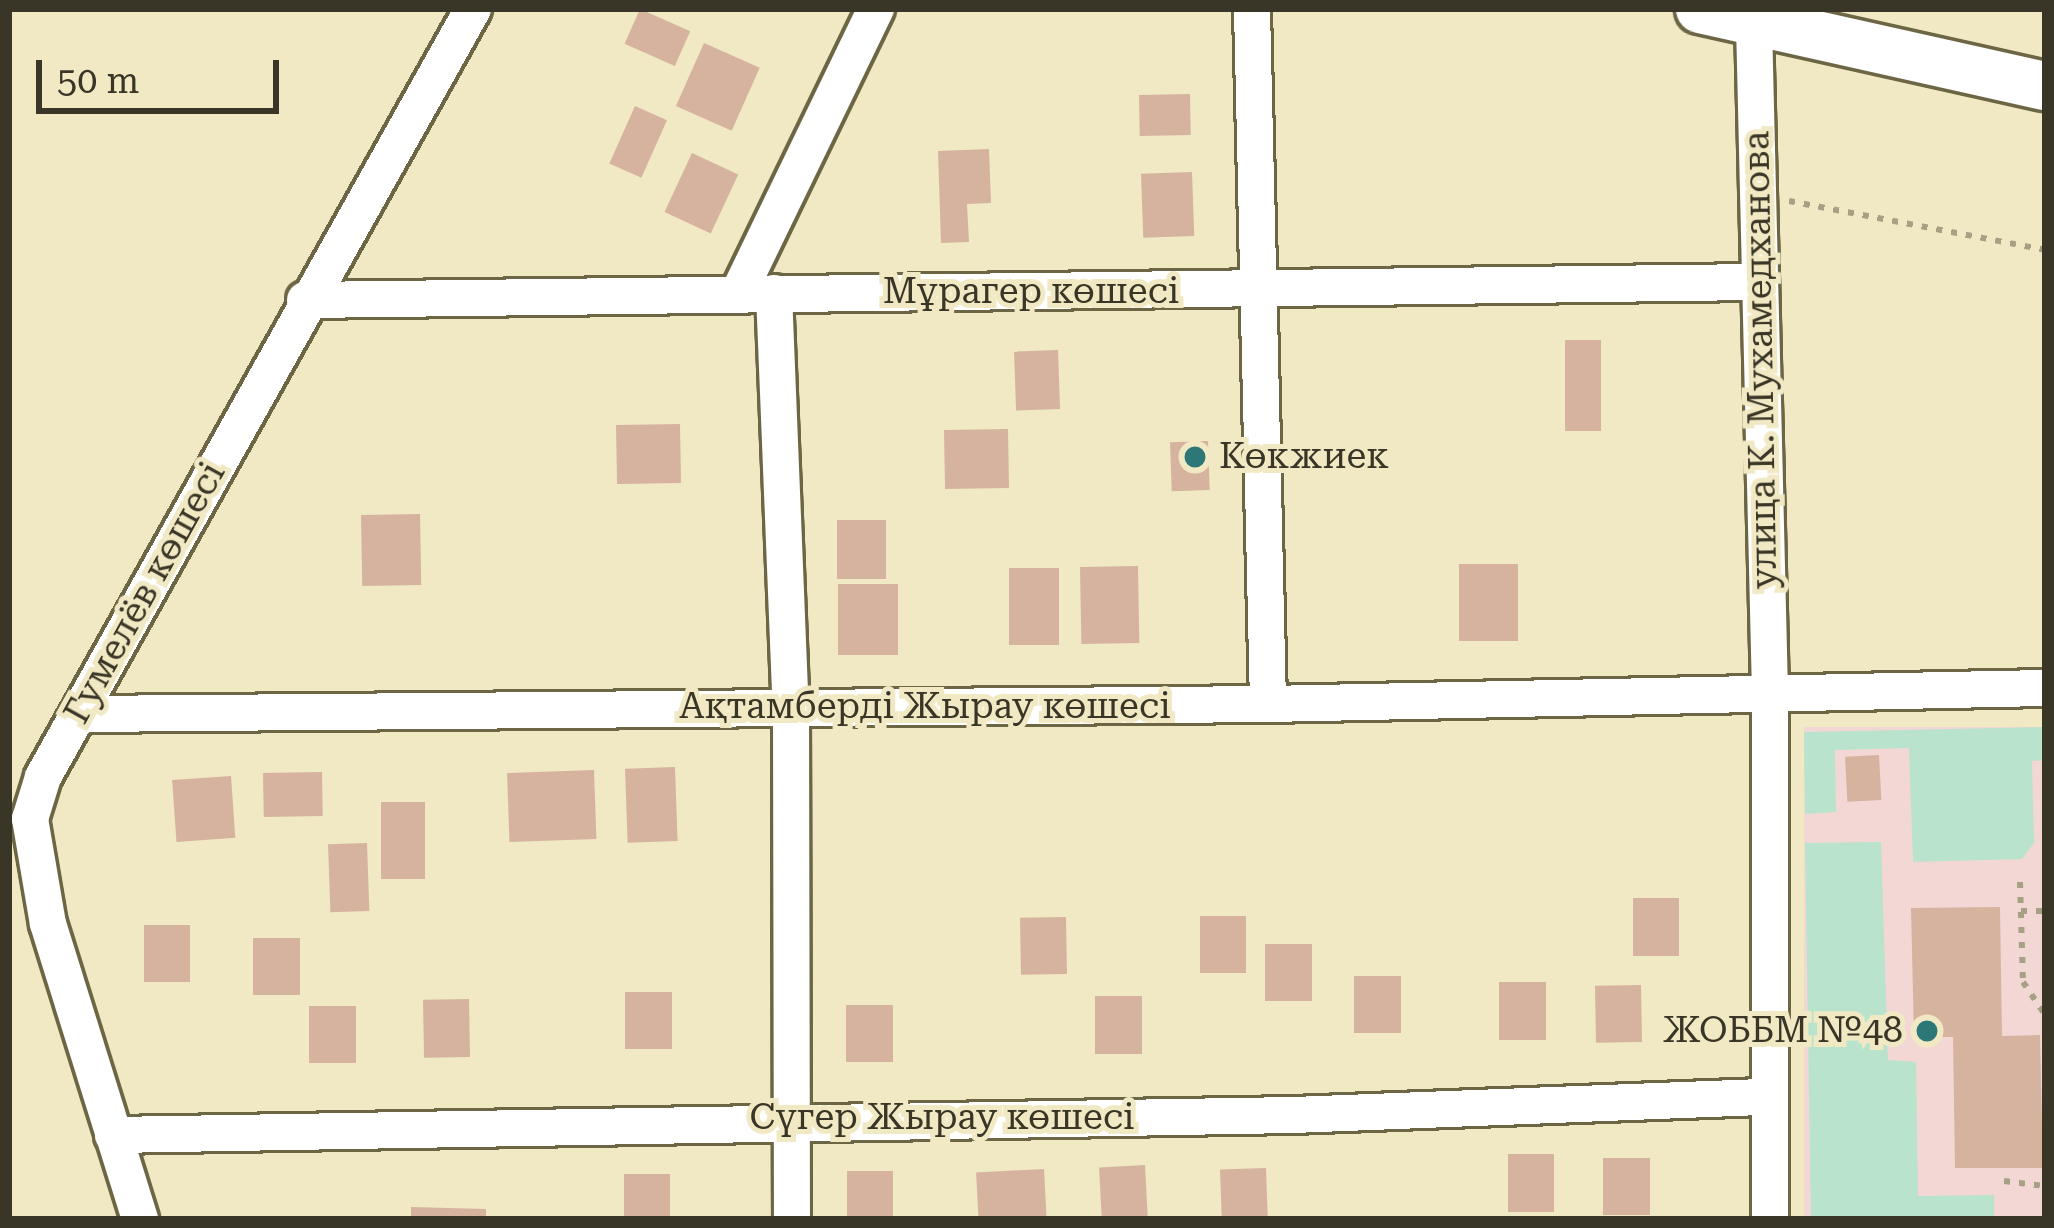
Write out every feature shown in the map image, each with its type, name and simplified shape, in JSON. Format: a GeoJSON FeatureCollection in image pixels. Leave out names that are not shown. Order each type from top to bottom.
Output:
{"type":"FeatureCollection","features":[{"type":"Feature","properties":{"kind":"main road"},"geometry":{"type":"LineString","coordinates":[[1700,9],[2045,86]]}},
{"type":"Feature","properties":{"kind":"street","name":"Гумелёв көшесі"},"geometry":{"type":"LineString","coordinates":[[140,1219],[48,924],[30,819],[43,776],[305,299],[473,9]]}},
{"type":"Feature","properties":{"kind":"street"},"geometry":{"type":"LineString","coordinates":[[792,1219],[791,708],[756,294],[876,9]]}},
{"type":"Feature","properties":{"kind":"street"},"geometry":{"type":"LineString","coordinates":[[1252,9],[1268,704]]}},
{"type":"Feature","properties":{"kind":"street","name":"улица К. Мухамедханова"},"geometry":{"type":"LineString","coordinates":[[1754,24],[1770,695],[1770,1219]]}},
{"type":"Feature","properties":{"kind":"street","name":"Мұрагер көшесі"},"geometry":{"type":"LineString","coordinates":[[305,299],[1757,282]]}},
{"type":"Feature","properties":{"kind":"street","name":"Ақтамберді Жырау көшесі"},"geometry":{"type":"LineString","coordinates":[[80,714],[1268,704],[2045,688]]}},
{"type":"Feature","properties":{"kind":"street","name":"Сүгер Жырау көшесі"},"geometry":{"type":"LineString","coordinates":[[113,1135],[790,1118],[1293,1115],[1770,1097]]}},
{"type":"Feature","properties":{"kind":"path"},"geometry":{"type":"LineString","coordinates":[[1756,194],[2045,250]]}},
{"type":"Feature","properties":{"kind":"path"},"geometry":{"type":"LineString","coordinates":[[2020,882],[2023,982],[2045,1015]]}},
{"type":"Feature","properties":{"kind":"path"},"geometry":{"type":"LineString","coordinates":[[2021,911],[2045,910]]}},
{"type":"Feature","properties":{"kind":"path"},"geometry":{"type":"LineString","coordinates":[[2004,1181],[2045,1186]]}},
{"type":"Feature","properties":{"kind":"shaded area","name":"ЖОББМ №48"},"geometry":{"type":"Polygon","coordinates":[[[1804,727],[2045,727],[2045,1219],[1804,1219],[1804,727]]]}},
{"type":"Feature","properties":{"kind":"green space"},"geometry":{"type":"Polygon","coordinates":[[[2045,727],[2045,760],[2032,761],[2034,843],[2022,859],[1913,862],[1909,748],[1835,750],[1836,812],[1805,814],[1804,732],[2045,727]]]}},
{"type":"Feature","properties":{"kind":"green space"},"geometry":{"type":"Polygon","coordinates":[[[1881,842],[1888,1060],[1916,1062],[1918,1196],[1994,1195],[1994,1219],[1811,1219],[1805,843],[1881,842]]]}},
{"type":"Feature","properties":{"kind":"building"},"geometry":{"type":"Polygon","coordinates":[[[640,9],[690,31],[675,66],[625,44],[640,9]]]}},
{"type":"Feature","properties":{"kind":"building"},"geometry":{"type":"Polygon","coordinates":[[[704,43],[760,68],[732,131],[676,106],[704,43]]]}},
{"type":"Feature","properties":{"kind":"building"},"geometry":{"type":"Polygon","coordinates":[[[1190,94],[1191,135],[1140,136],[1139,95],[1190,94]]]}},
{"type":"Feature","properties":{"kind":"building"},"geometry":{"type":"Polygon","coordinates":[[[635,106],[667,120],[641,178],[609,164],[635,106]]]}},
{"type":"Feature","properties":{"kind":"building"},"geometry":{"type":"Polygon","coordinates":[[[989,149],[991,203],[967,204],[969,242],[941,243],[938,151],[989,149]]]}},
{"type":"Feature","properties":{"kind":"building"},"geometry":{"type":"Polygon","coordinates":[[[692,153],[738,175],[711,233],[665,212],[692,153]]]}},
{"type":"Feature","properties":{"kind":"building"},"geometry":{"type":"Polygon","coordinates":[[[1192,172],[1194,236],[1143,238],[1141,174],[1192,172]]]}},
{"type":"Feature","properties":{"kind":"building"},"geometry":{"type":"Polygon","coordinates":[[[1565,340],[1601,340],[1601,431],[1565,431],[1565,340]]]}},
{"type":"Feature","properties":{"kind":"building"},"geometry":{"type":"Polygon","coordinates":[[[1058,350],[1060,409],[1016,410],[1014,352],[1058,350]]]}},
{"type":"Feature","properties":{"kind":"building"},"geometry":{"type":"Polygon","coordinates":[[[680,424],[681,483],[617,484],[616,425],[680,424]]]}},
{"type":"Feature","properties":{"kind":"building"},"geometry":{"type":"Polygon","coordinates":[[[1008,429],[1009,488],[945,489],[944,430],[1008,429]]]}},
{"type":"Feature","properties":{"kind":"building"},"geometry":{"type":"Polygon","coordinates":[[[1208,441],[1210,490],[1172,491],[1170,442],[1208,441]]]}},
{"type":"Feature","properties":{"kind":"building"},"geometry":{"type":"Polygon","coordinates":[[[420,514],[421,585],[362,586],[361,515],[420,514]]]}},
{"type":"Feature","properties":{"kind":"building"},"geometry":{"type":"Polygon","coordinates":[[[837,520],[886,520],[886,579],[837,579],[837,520]]]}},
{"type":"Feature","properties":{"kind":"building"},"geometry":{"type":"Polygon","coordinates":[[[1459,564],[1518,564],[1518,641],[1459,641],[1459,564]]]}},
{"type":"Feature","properties":{"kind":"building"},"geometry":{"type":"Polygon","coordinates":[[[1138,566],[1139,643],[1081,644],[1080,567],[1138,566]]]}},
{"type":"Feature","properties":{"kind":"building"},"geometry":{"type":"Polygon","coordinates":[[[1009,568],[1059,568],[1059,645],[1009,645],[1009,568]]]}},
{"type":"Feature","properties":{"kind":"building"},"geometry":{"type":"Polygon","coordinates":[[[838,584],[898,584],[898,655],[838,655],[838,584]]]}},
{"type":"Feature","properties":{"kind":"building"},"geometry":{"type":"Polygon","coordinates":[[[1879,755],[1881,800],[1847,802],[1845,757],[1879,755]]]}},
{"type":"Feature","properties":{"kind":"building"},"geometry":{"type":"Polygon","coordinates":[[[675,767],[678,841],[628,843],[625,769],[675,767]]]}},
{"type":"Feature","properties":{"kind":"building"},"geometry":{"type":"Polygon","coordinates":[[[594,770],[596,839],[509,842],[507,773],[594,770]]]}},
{"type":"Feature","properties":{"kind":"building"},"geometry":{"type":"Polygon","coordinates":[[[322,772],[323,816],[264,817],[263,773],[322,772]]]}},
{"type":"Feature","properties":{"kind":"building"},"geometry":{"type":"Polygon","coordinates":[[[231,776],[235,838],[176,842],[172,780],[231,776]]]}},
{"type":"Feature","properties":{"kind":"building"},"geometry":{"type":"Polygon","coordinates":[[[381,802],[425,802],[425,879],[381,879],[381,802]]]}},
{"type":"Feature","properties":{"kind":"building"},"geometry":{"type":"Polygon","coordinates":[[[367,843],[369,911],[330,912],[328,844],[367,843]]]}},
{"type":"Feature","properties":{"kind":"building"},"geometry":{"type":"Polygon","coordinates":[[[1633,898],[1679,898],[1679,956],[1633,956],[1633,898]]]}},
{"type":"Feature","properties":{"kind":"building"},"geometry":{"type":"Polygon","coordinates":[[[2000,907],[2002,1036],[2040,1035],[2043,1168],[1955,1168],[1953,1037],[1914,1037],[1911,908],[2000,907]]]}},
{"type":"Feature","properties":{"kind":"building"},"geometry":{"type":"Polygon","coordinates":[[[1200,916],[1246,916],[1246,973],[1200,973],[1200,916]]]}},
{"type":"Feature","properties":{"kind":"building"},"geometry":{"type":"Polygon","coordinates":[[[1066,917],[1067,974],[1021,975],[1020,918],[1066,917]]]}},
{"type":"Feature","properties":{"kind":"building"},"geometry":{"type":"Polygon","coordinates":[[[144,925],[190,925],[190,982],[144,982],[144,925]]]}},
{"type":"Feature","properties":{"kind":"building"},"geometry":{"type":"Polygon","coordinates":[[[253,938],[300,938],[300,995],[253,995],[253,938]]]}},
{"type":"Feature","properties":{"kind":"building"},"geometry":{"type":"Polygon","coordinates":[[[1265,944],[1312,944],[1312,1001],[1265,1001],[1265,944]]]}},
{"type":"Feature","properties":{"kind":"building"},"geometry":{"type":"Polygon","coordinates":[[[1354,976],[1401,976],[1401,1033],[1354,1033],[1354,976]]]}},
{"type":"Feature","properties":{"kind":"building"},"geometry":{"type":"Polygon","coordinates":[[[1499,982],[1546,982],[1546,1040],[1499,1040],[1499,982]]]}},
{"type":"Feature","properties":{"kind":"building"},"geometry":{"type":"Polygon","coordinates":[[[1641,985],[1642,1042],[1596,1043],[1595,986],[1641,985]]]}},
{"type":"Feature","properties":{"kind":"building"},"geometry":{"type":"Polygon","coordinates":[[[625,992],[672,992],[672,1049],[625,1049],[625,992]]]}},
{"type":"Feature","properties":{"kind":"building"},"geometry":{"type":"Polygon","coordinates":[[[1095,996],[1142,996],[1142,1054],[1095,1054],[1095,996]]]}},
{"type":"Feature","properties":{"kind":"building"},"geometry":{"type":"Polygon","coordinates":[[[469,999],[470,1057],[424,1058],[423,1000],[469,999]]]}},
{"type":"Feature","properties":{"kind":"building"},"geometry":{"type":"Polygon","coordinates":[[[846,1005],[893,1005],[893,1062],[846,1062],[846,1005]]]}},
{"type":"Feature","properties":{"kind":"building"},"geometry":{"type":"Polygon","coordinates":[[[309,1006],[356,1006],[356,1063],[309,1063],[309,1006]]]}},
{"type":"Feature","properties":{"kind":"building"},"geometry":{"type":"Polygon","coordinates":[[[1508,1154],[1554,1154],[1554,1212],[1508,1212],[1508,1154]]]}},
{"type":"Feature","properties":{"kind":"building"},"geometry":{"type":"Polygon","coordinates":[[[1603,1158],[1650,1158],[1650,1215],[1603,1215],[1603,1158]]]}},
{"type":"Feature","properties":{"kind":"building"},"geometry":{"type":"Polygon","coordinates":[[[1145,1165],[1148,1219],[1102,1219],[1099,1167],[1145,1165]]]}},
{"type":"Feature","properties":{"kind":"building"},"geometry":{"type":"Polygon","coordinates":[[[1266,1168],[1268,1219],[1222,1219],[1220,1170],[1266,1168]]]}},
{"type":"Feature","properties":{"kind":"building"},"geometry":{"type":"Polygon","coordinates":[[[1044,1169],[1047,1219],[979,1219],[976,1173],[1044,1169]]]}},
{"type":"Feature","properties":{"kind":"building"},"geometry":{"type":"Polygon","coordinates":[[[847,1171],[893,1171],[893,1219],[847,1219],[847,1171]]]}},
{"type":"Feature","properties":{"kind":"building"},"geometry":{"type":"Polygon","coordinates":[[[624,1174],[670,1174],[670,1219],[624,1219],[624,1174]]]}},
{"type":"Feature","properties":{"kind":"building"},"geometry":{"type":"Polygon","coordinates":[[[411,1207],[486,1209],[486,1219],[411,1219],[411,1207]]]}},
{"type":"Feature","properties":{"kind":"place","name":"Көкжиек"},"geometry":{"type":"Point","coordinates":[1195,457]}},
{"type":"Feature","properties":{"kind":"place","name":"ЖОББМ №48"},"geometry":{"type":"Point","coordinates":[1927,1031]}}]}
